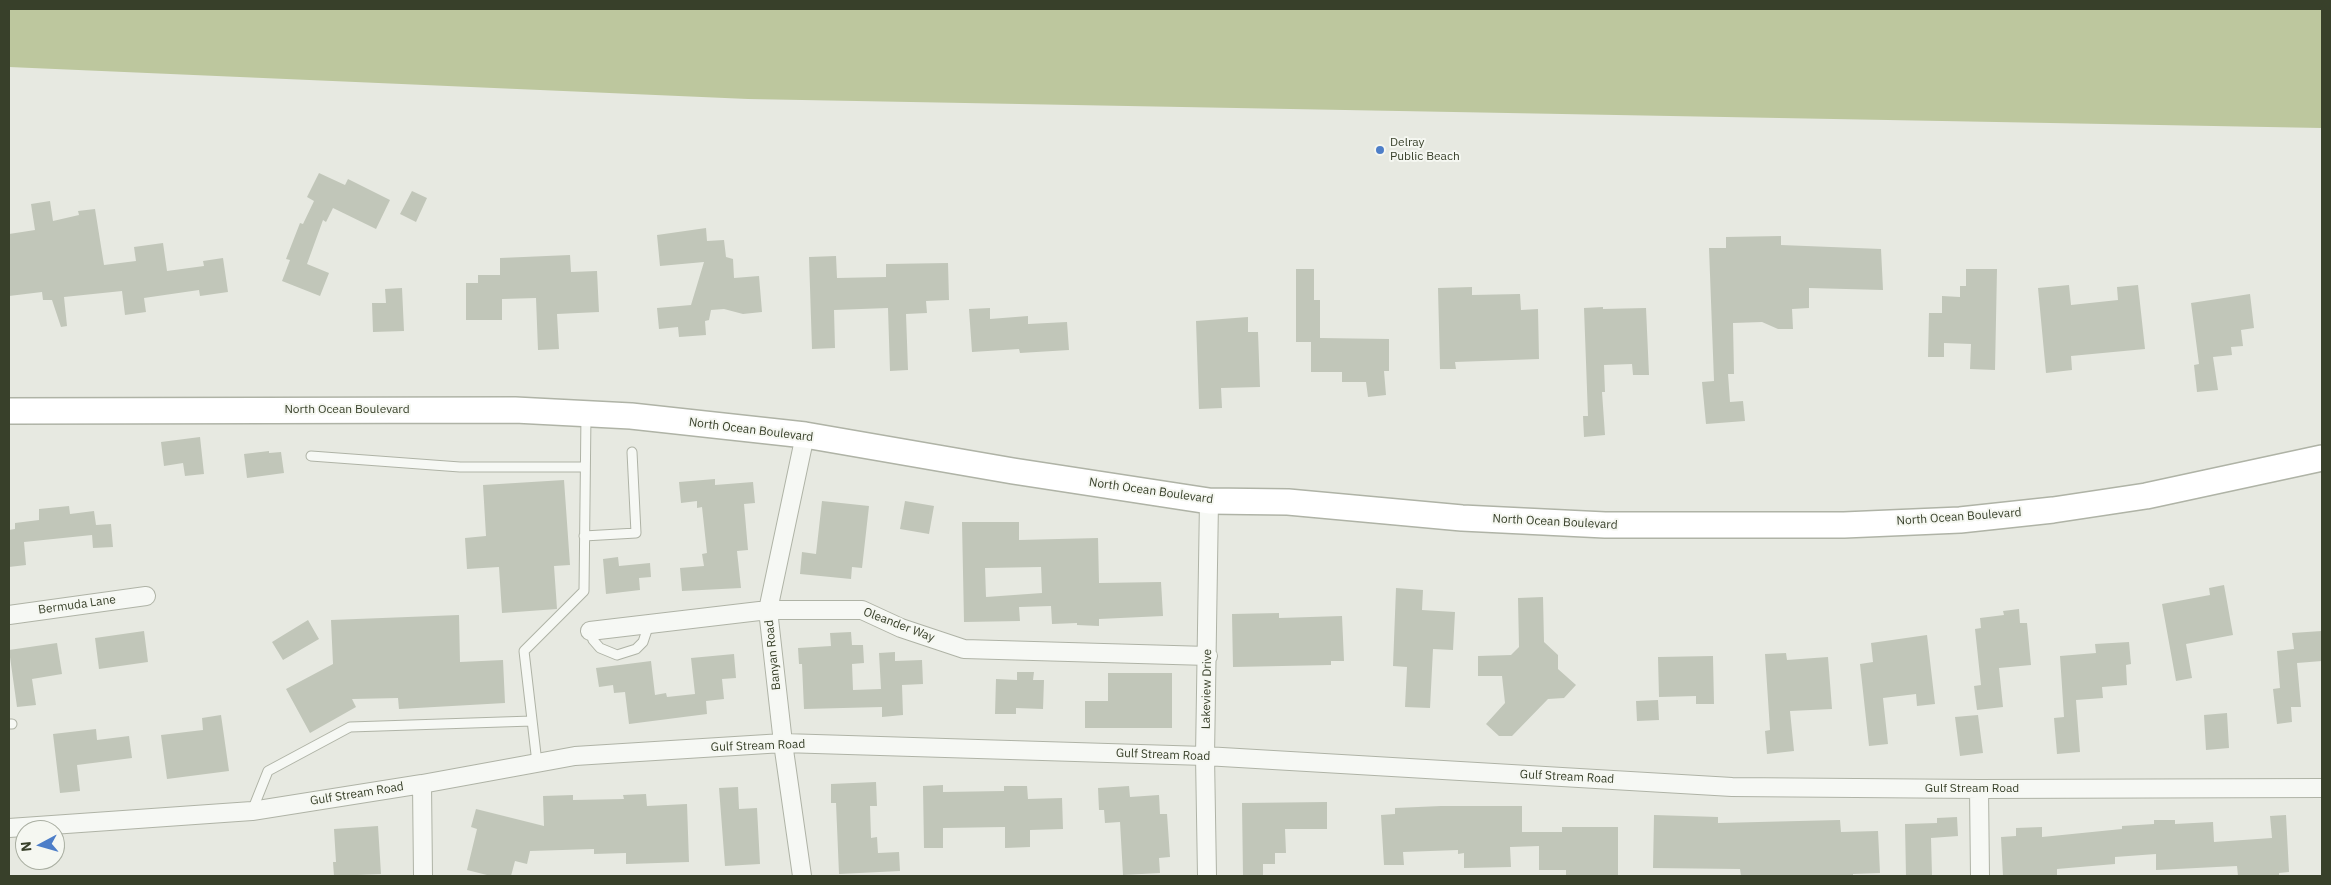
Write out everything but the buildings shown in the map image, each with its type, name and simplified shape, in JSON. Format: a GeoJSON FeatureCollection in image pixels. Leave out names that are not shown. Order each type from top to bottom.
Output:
{"type":"FeatureCollection","features":[{"type":"Feature","properties":{"kind":"main road","name":"North Ocean Boulevard"},"geometry":{"type":"LineString","coordinates":[[9,411],[515,410],[639,417],[805,435],[1013,471],[1209,501],[1288,502],[1462,518],[1605,524],[1844,525],[1960,520],[2053,510],[2155,494],[2322,458]]}},
{"type":"Feature","properties":{"kind":"street","name":"Banyan Road"},"geometry":{"type":"LineString","coordinates":[[802,876],[783,743],[768,610],[805,435]]}},
{"type":"Feature","properties":{"kind":"street","name":"Lakeview Drive"},"geometry":{"type":"LineString","coordinates":[[1207,876],[1205,756],[1209,501]]}},
{"type":"Feature","properties":{"kind":"street","name":"Bermuda Lane"},"geometry":{"type":"LineString","coordinates":[[9,615],[146,596]]}},
{"type":"Feature","properties":{"kind":"street","name":"Oleander Way"},"geometry":{"type":"LineString","coordinates":[[590,631],[768,610],[862,610],[902,628],[964,649],[1208,656]]}},
{"type":"Feature","properties":{"kind":"street","name":"Gulf Stream Road"},"geometry":{"type":"LineString","coordinates":[[9,828],[252,811],[422,784],[575,756],[783,743],[1205,756],[1732,787],[1979,790],[2322,788]]}},
{"type":"Feature","properties":{"kind":"street"},"geometry":{"type":"LineString","coordinates":[[422,784],[423,876]]}},
{"type":"Feature","properties":{"kind":"street"},"geometry":{"type":"LineString","coordinates":[[1979,790],[1980,876]]}},
{"type":"Feature","properties":{"kind":"lane"},"geometry":{"type":"LineString","coordinates":[[537,763],[524,651],[584,591],[586,414]]}},
{"type":"Feature","properties":{"kind":"lane"},"geometry":{"type":"LineString","coordinates":[[584,536],[636,533],[632,452]]}},
{"type":"Feature","properties":{"kind":"lane"},"geometry":{"type":"LineString","coordinates":[[311,456],[460,468],[585,468]]}},
{"type":"Feature","properties":{"kind":"lane"},"geometry":{"type":"LineString","coordinates":[[590,631],[600,648],[618,655],[636,650],[647,634],[649,624]]}},
{"type":"Feature","properties":{"kind":"lane"},"geometry":{"type":"LineString","coordinates":[[252,811],[268,771],[350,726],[532,721]]}},
{"type":"Feature","properties":{"kind":"shaded area"},"geometry":{"type":"Polygon","coordinates":[[[9,9],[2322,9],[2322,128],[748,99],[9,67],[9,9]]]}},
{"type":"Feature","properties":{"kind":"place","name":"Delray Public Beach"},"geometry":{"type":"Point","coordinates":[1380,150]}}]}
